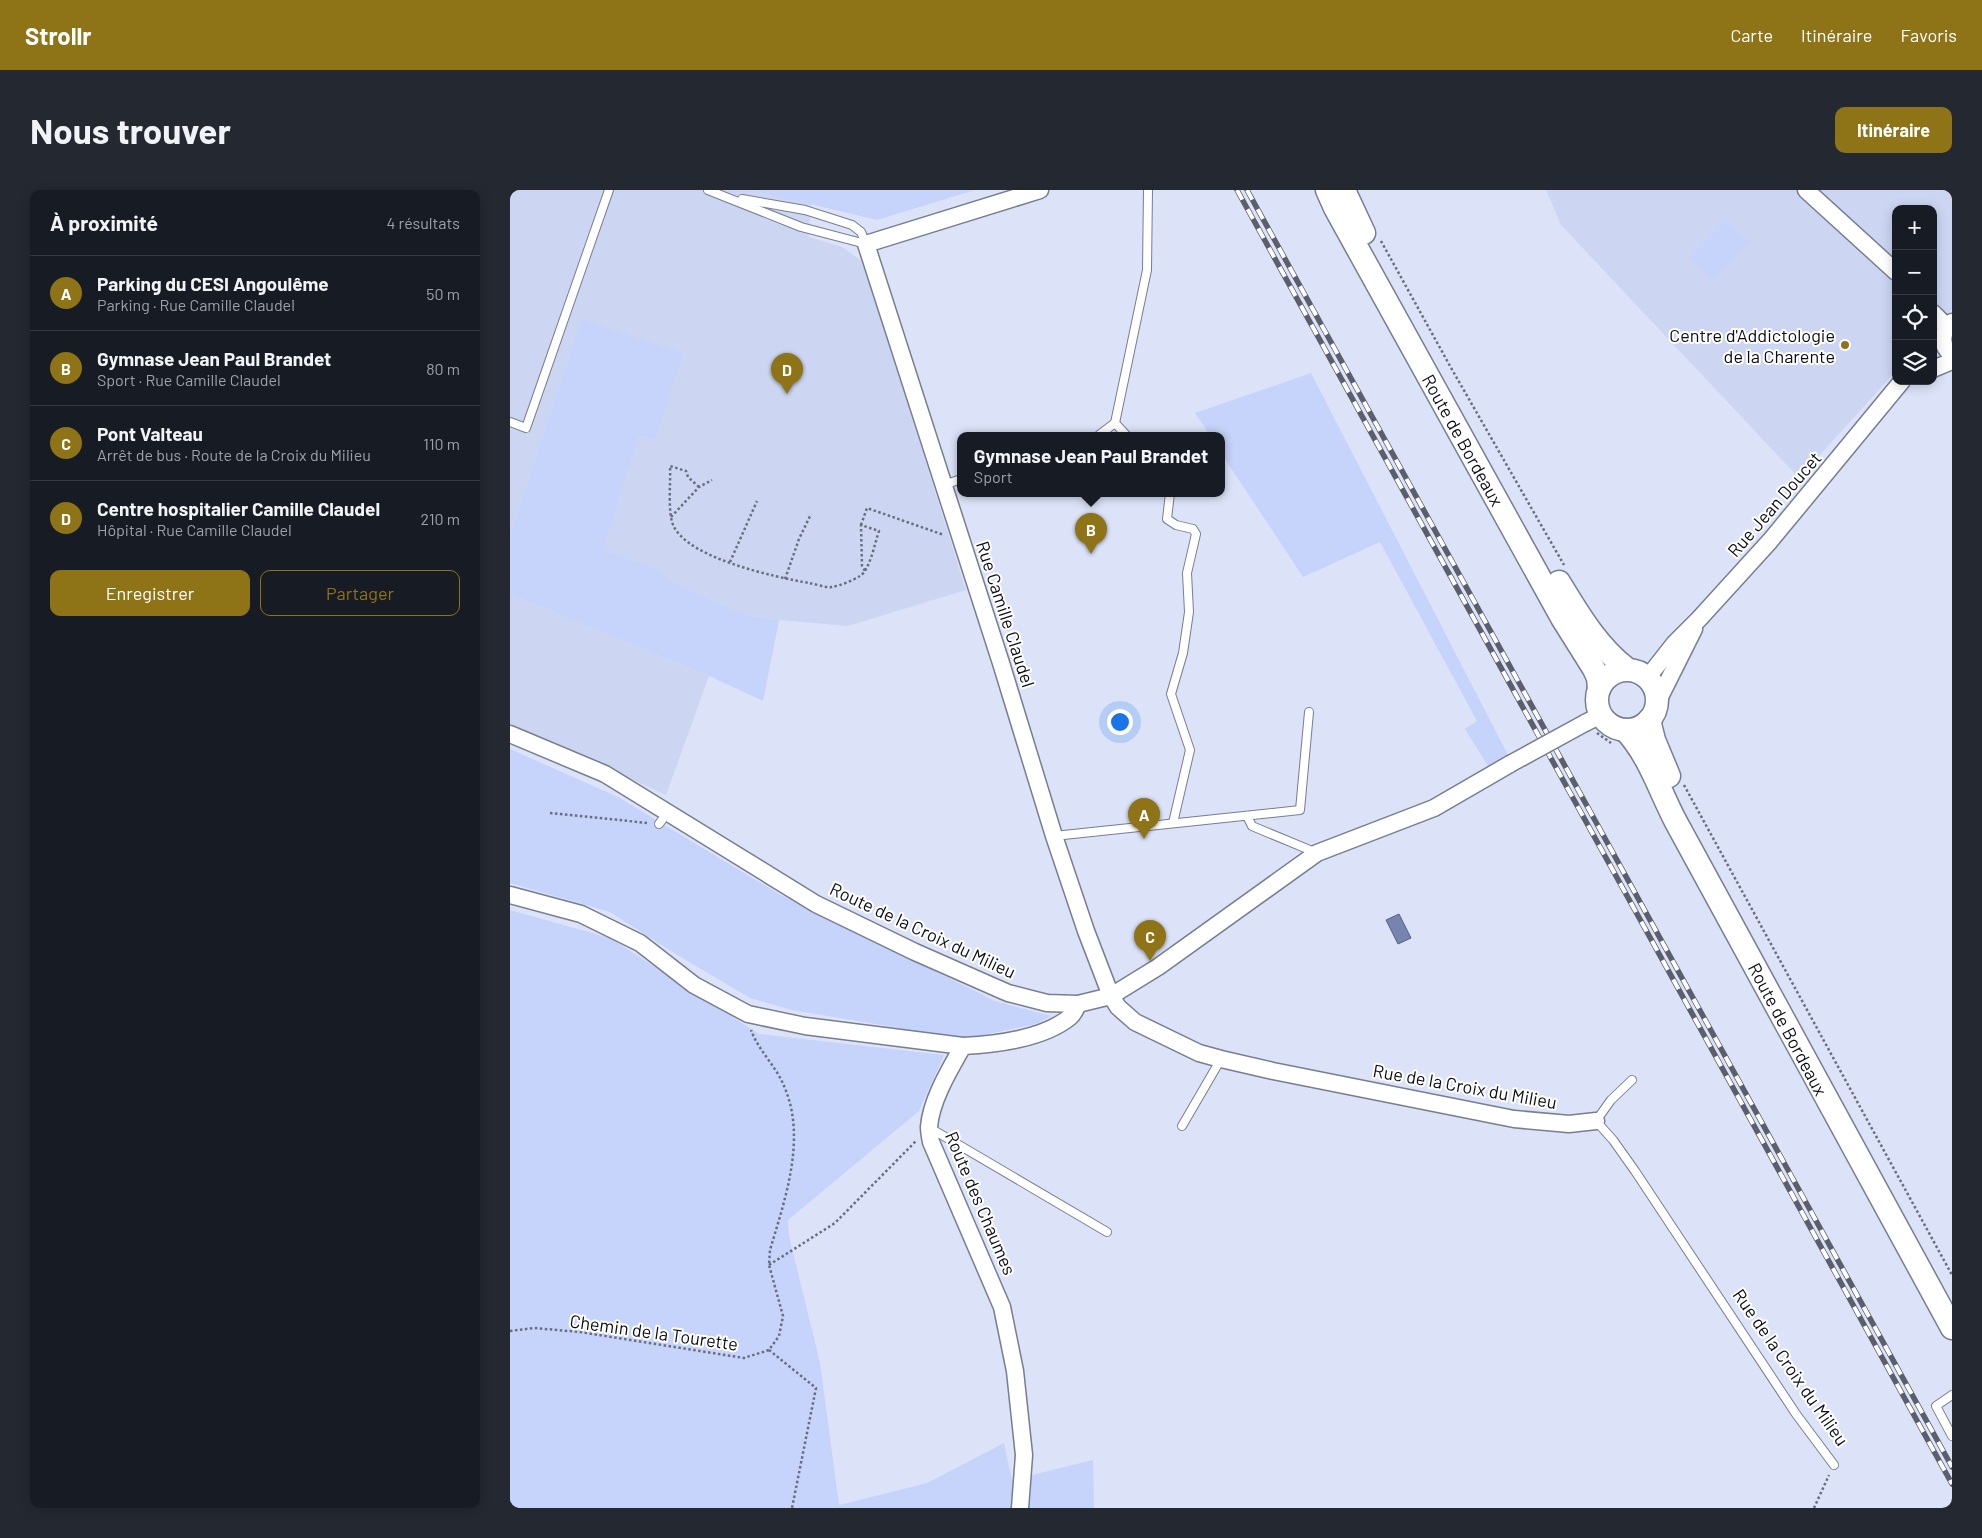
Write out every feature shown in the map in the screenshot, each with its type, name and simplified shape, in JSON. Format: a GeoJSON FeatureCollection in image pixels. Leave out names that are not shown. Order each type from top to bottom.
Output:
{"type":"FeatureCollection","features":[{"type":"Feature","properties":{"kind":"main road","name":"Route de Bordeaux"},"geometry":{"type":"LineString","coordinates":[[1327,190],[1339,216],[1452,421],[1562,618],[1594,670],[1598,678],[1599,689]]}},
{"type":"Feature","properties":{"kind":"main road","name":"Route de Bordeaux"},"geometry":{"type":"LineString","coordinates":[[1344,190],[1365,234],[1551,570],[1578,613],[1602,645],[1636,672]]}},
{"type":"Feature","properties":{"kind":"main road"},"geometry":{"type":"LineString","coordinates":[[1636,672],[1655,687],[1653,712],[1634,729],[1615,728],[1607,722],[1593,719],[1598,707],[1599,689],[1610,674],[1636,672]]}},
{"type":"Feature","properties":{"kind":"main road","name":"Route de Bordeaux"},"geometry":{"type":"LineString","coordinates":[[1653,712],[1654,740],[1669,778],[1952,1303]]}},
{"type":"Feature","properties":{"kind":"main road","name":"Route de Bordeaux"},"geometry":{"type":"LineString","coordinates":[[1625,730],[1635,740],[1645,758],[1676,822],[1952,1328]]}},
{"type":"Feature","properties":{"kind":"street"},"geometry":{"type":"LineString","coordinates":[[866,244],[1040,190]]}},
{"type":"Feature","properties":{"kind":"street"},"geometry":{"type":"LineString","coordinates":[[1806,190],[1892,268]]}},
{"type":"Feature","properties":{"kind":"street","name":"Rue Camille Claudel"},"geometry":{"type":"LineString","coordinates":[[866,244],[962,541],[1054,836],[1086,932],[1111,996]]}},
{"type":"Feature","properties":{"kind":"street"},"geometry":{"type":"LineString","coordinates":[[1937,321],[1944,334],[1946,350],[1952,355]]}},
{"type":"Feature","properties":{"kind":"street"},"geometry":{"type":"LineString","coordinates":[[1937,367],[1952,361]]}},
{"type":"Feature","properties":{"kind":"street","name":"Rue Jean Doucet"},"geometry":{"type":"LineString","coordinates":[[1636,672],[1652,672],[1674,644],[1699,620],[1770,541],[1899,385]]}},
{"type":"Feature","properties":{"kind":"street","name":"Rue Jean Doucet"},"geometry":{"type":"LineString","coordinates":[[1878,412],[1910,385]]}},
{"type":"Feature","properties":{"kind":"street","name":"Rue Jean Doucet"},"geometry":{"type":"LineString","coordinates":[[1653,712],[1699,620]]}},
{"type":"Feature","properties":{"kind":"street"},"geometry":{"type":"LineString","coordinates":[[1317,853],[1434,808],[1593,719]]}},
{"type":"Feature","properties":{"kind":"street","name":"Route de la Croix du Milieu"},"geometry":{"type":"LineString","coordinates":[[510,734],[605,774],[663,818],[816,904],[915,952],[1008,993],[1047,1002],[1078,1004],[1111,996],[1158,967],[1317,853]]}},
{"type":"Feature","properties":{"kind":"street"},"geometry":{"type":"LineString","coordinates":[[510,895],[581,914],[640,943],[694,985],[748,1014],[804,1026],[963,1046],[984,1045],[1044,1033],[1071,1016],[1078,1004]]}},
{"type":"Feature","properties":{"kind":"street","name":"Rue de la Croix du Milieu"},"geometry":{"type":"LineString","coordinates":[[1111,996],[1118,1007],[1135,1022],[1198,1053],[1221,1059],[1514,1119],[1569,1124],[1596,1121]]}},
{"type":"Feature","properties":{"kind":"street","name":"Route des Chaumes"},"geometry":{"type":"LineString","coordinates":[[963,1046],[945,1079],[929,1127],[931,1142],[1002,1307],[1015,1371],[1024,1455],[1020,1508]]}},
{"type":"Feature","properties":{"kind":"lane"},"geometry":{"type":"LineString","coordinates":[[510,422],[526,428],[609,190]]}},
{"type":"Feature","properties":{"kind":"lane"},"geometry":{"type":"LineString","coordinates":[[708,190],[801,228],[866,244]]}},
{"type":"Feature","properties":{"kind":"lane"},"geometry":{"type":"LineString","coordinates":[[1103,432],[1115,423],[1147,270],[1148,190]]}},
{"type":"Feature","properties":{"kind":"lane"},"geometry":{"type":"LineString","coordinates":[[728,197],[805,210],[852,225],[861,232],[866,244]]}},
{"type":"Feature","properties":{"kind":"lane"},"geometry":{"type":"LineString","coordinates":[[1115,423],[1123,432]]}},
{"type":"Feature","properties":{"kind":"lane"},"geometry":{"type":"LineString","coordinates":[[944,485],[957,480]]}},
{"type":"Feature","properties":{"kind":"lane"},"geometry":{"type":"LineString","coordinates":[[1170,497],[1167,519],[1176,525],[1193,529],[1196,534],[1186,573],[1189,612],[1183,653],[1171,694],[1190,750],[1173,823]]}},
{"type":"Feature","properties":{"kind":"lane"},"geometry":{"type":"LineString","coordinates":[[1054,836],[1300,810],[1309,712]]}},
{"type":"Feature","properties":{"kind":"lane"},"geometry":{"type":"LineString","coordinates":[[1247,816],[1252,826],[1317,853]]}},
{"type":"Feature","properties":{"kind":"lane"},"geometry":{"type":"LineString","coordinates":[[1182,1126],[1221,1059]]}},
{"type":"Feature","properties":{"kind":"lane"},"geometry":{"type":"LineString","coordinates":[[1596,1121],[1610,1100],[1632,1080]]}},
{"type":"Feature","properties":{"kind":"lane","name":"Rue de la Croix du Milieu"},"geometry":{"type":"LineString","coordinates":[[1596,1121],[1613,1140],[1635,1171],[1796,1414],[1834,1465]]}},
{"type":"Feature","properties":{"kind":"lane"},"geometry":{"type":"LineString","coordinates":[[929,1127],[1108,1232]]}},
{"type":"Feature","properties":{"kind":"lane"},"geometry":{"type":"LineString","coordinates":[[1948,1397],[1936,1406],[1952,1436]]}},
{"type":"Feature","properties":{"kind":"path"},"geometry":{"type":"LineString","coordinates":[[1380,240],[1567,570]]}},
{"type":"Feature","properties":{"kind":"path"},"geometry":{"type":"LineString","coordinates":[[699,487],[688,477],[686,472],[670,466],[671,517],[674,526],[682,537],[692,545],[730,562],[785,579],[831,587],[860,577],[866,572],[879,531],[861,525]]}},
{"type":"Feature","properties":{"kind":"path"},"geometry":{"type":"LineString","coordinates":[[671,517],[699,487],[712,480]]}},
{"type":"Feature","properties":{"kind":"path"},"geometry":{"type":"LineString","coordinates":[[730,562],[757,501]]}},
{"type":"Feature","properties":{"kind":"path"},"geometry":{"type":"LineString","coordinates":[[866,572],[862,566],[861,525],[867,508],[962,541]]}},
{"type":"Feature","properties":{"kind":"path"},"geometry":{"type":"LineString","coordinates":[[785,579],[799,539],[811,514]]}},
{"type":"Feature","properties":{"kind":"path"},"geometry":{"type":"LineString","coordinates":[[1684,783],[1952,1275]]}},
{"type":"Feature","properties":{"kind":"path"},"geometry":{"type":"LineString","coordinates":[[550,813],[663,818]]}},
{"type":"Feature","properties":{"kind":"path"},"geometry":{"type":"LineString","coordinates":[[748,1014],[751,1032],[784,1086],[792,1116],[794,1158],[770,1250],[769,1265],[783,1316],[779,1336],[769,1350],[816,1388],[798,1489],[792,1508]]}},
{"type":"Feature","properties":{"kind":"path"},"geometry":{"type":"LineString","coordinates":[[769,1265],[835,1223],[929,1127]]}},
{"type":"Feature","properties":{"kind":"path","name":"Chemin de la Tourette"},"geometry":{"type":"LineString","coordinates":[[510,1331],[534,1328],[580,1332],[744,1358],[769,1350]]}},
{"type":"Feature","properties":{"kind":"path"},"geometry":{"type":"LineString","coordinates":[[1814,1508],[1834,1465]]}},
{"type":"Feature","properties":{"kind":"shaded area"},"geometry":{"type":"Polygon","coordinates":[[[510,190],[752,190],[811,204],[809,237],[842,247],[863,262],[966,590],[848,626],[779,620],[746,615],[680,586],[651,566],[603,550],[639,436],[655,440],[581,319],[510,536],[510,190]]]}},
{"type":"Feature","properties":{"kind":"shaded area"},"geometry":{"type":"Polygon","coordinates":[[[752,190],[975,190],[877,220],[752,190]]]}},
{"type":"Feature","properties":{"kind":"shaded area"},"geometry":{"type":"Polygon","coordinates":[[[1546,190],[1952,190],[1952,309],[1937,326],[1937,205],[1892,205],[1892,375],[1799,478],[1561,225],[1546,190]]]}},
{"type":"Feature","properties":{"kind":"shaded area"},"geometry":{"type":"Polygon","coordinates":[[[1727,220],[1749,242],[1713,279],[1690,257],[1727,220]]]}},
{"type":"Feature","properties":{"kind":"shaded area"},"geometry":{"type":"Polygon","coordinates":[[[581,319],[683,353],[655,440],[639,436],[603,550],[651,566],[680,586],[746,615],[779,620],[763,701],[709,676],[510,594],[510,536],[581,319]]]}},
{"type":"Feature","properties":{"kind":"shaded area"},"geometry":{"type":"Polygon","coordinates":[[[1311,373],[1508,755],[1488,766],[1465,729],[1477,721],[1380,542],[1303,577],[1225,459],[1225,432],[1208,432],[1195,413],[1311,373]]]}},
{"type":"Feature","properties":{"kind":"shaded area"},"geometry":{"type":"Polygon","coordinates":[[[510,594],[709,676],[666,795],[510,724],[510,594]]]}},
{"type":"Feature","properties":{"kind":"shaded area"},"geometry":{"type":"Polygon","coordinates":[[[510,749],[618,797],[779,894],[995,1001],[1051,1016],[1036,1024],[964,1039],[792,1010],[750,998],[610,912],[510,883],[510,749]]]}},
{"type":"Feature","properties":{"kind":"shaded area"},"geometry":{"type":"Polygon","coordinates":[[[510,910],[610,938],[759,1034],[944,1055],[919,1111],[788,1220],[789,1236],[820,1363],[839,1505],[927,1483],[1004,1443],[1012,1480],[1093,1460],[1094,1508],[510,1508],[510,910]]]}},
{"type":"Feature","properties":{"kind":"shaded area"},"geometry":{"type":"Polygon","coordinates":[[[1399,914],[1411,938],[1398,944],[1386,920],[1399,914]]]}},
{"type":"Feature","properties":{"kind":"railway"},"geometry":{"type":"LineString","coordinates":[[1237,190],[1952,1484]]}},
{"type":"Feature","properties":{"kind":"railway"},"geometry":{"type":"LineString","coordinates":[[1247,190],[1952,1467]]}},
{"type":"Feature","properties":{"kind":"place","name":"Centre d'Addictologie de la Charente"},"geometry":{"type":"Point","coordinates":[1845,345]}},
{"type":"Feature","properties":{"kind":"place","name":"Centre hospitalier Camille Claudel"},"geometry":{"type":"Point","coordinates":[787,394]}},
{"type":"Feature","properties":{"kind":"place","name":"Gymnase Jean Paul Brandet"},"geometry":{"type":"Point","coordinates":[1091,554]}},
{"type":"Feature","properties":{"kind":"place","name":"Parking du CESI Angoulême"},"geometry":{"type":"Point","coordinates":[1144,839]}},
{"type":"Feature","properties":{"kind":"place","name":"Pont Valteau"},"geometry":{"type":"Point","coordinates":[1150,961]}}]}
